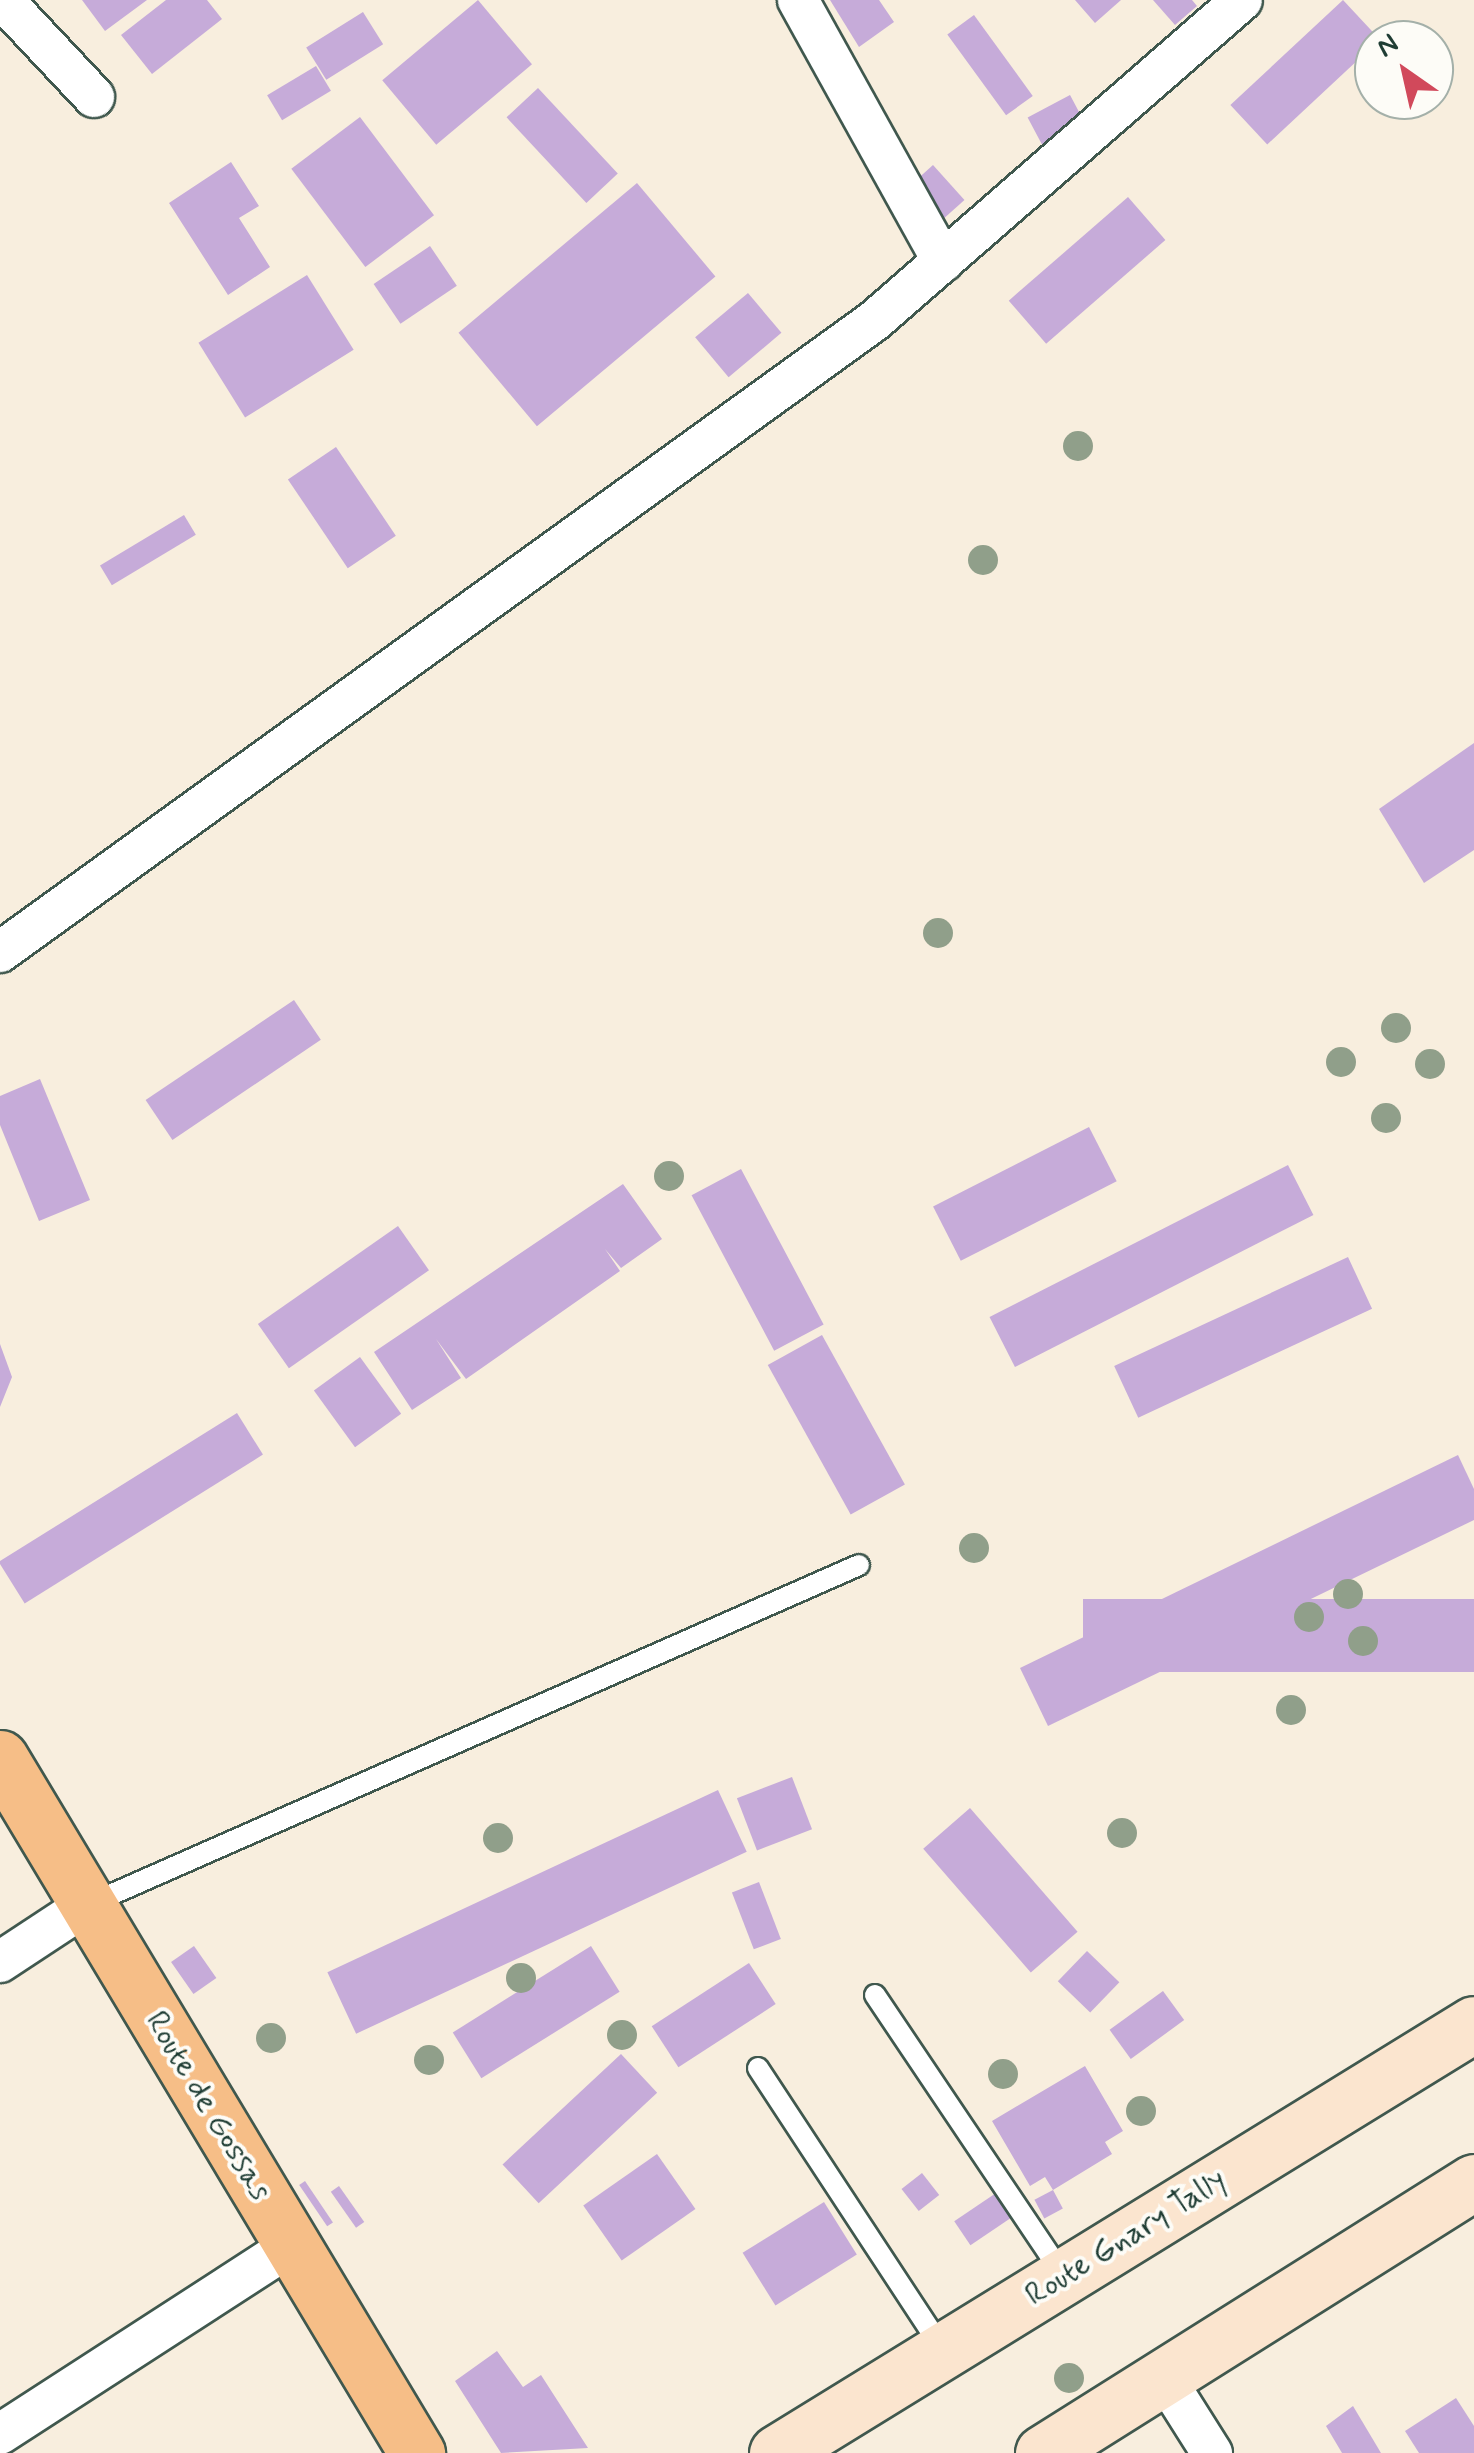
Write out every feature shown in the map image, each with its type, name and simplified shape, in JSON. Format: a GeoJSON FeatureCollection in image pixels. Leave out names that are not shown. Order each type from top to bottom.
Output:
{"type":"FeatureCollection","features":[{"type":"Feature","properties":{"kind":"main road","name":"Route de Gossas"},"geometry":{"type":"LineString","coordinates":[[0,1758],[418,2453]]}},
{"type":"Feature","properties":{"kind":"street"},"geometry":{"type":"LineString","coordinates":[[798,0],[942,262]]}},
{"type":"Feature","properties":{"kind":"street"},"geometry":{"type":"LineString","coordinates":[[0,952],[874,322],[1242,0]]}},
{"type":"Feature","properties":{"kind":"street"},"geometry":{"type":"LineString","coordinates":[[2,1],[94,98]]}},
{"type":"Feature","properties":{"kind":"street"},"geometry":{"type":"LineString","coordinates":[[0,1962],[88,1904]]}},
{"type":"Feature","properties":{"kind":"street","name":"Route Gnary Tally"},"geometry":{"type":"LineString","coordinates":[[777,2453],[1474,2024]]}},
{"type":"Feature","properties":{"kind":"street"},"geometry":{"type":"LineString","coordinates":[[1043,2453],[1474,2182]]}},
{"type":"Feature","properties":{"kind":"street"},"geometry":{"type":"LineString","coordinates":[[0,2434],[291,2246]]}},
{"type":"Feature","properties":{"kind":"street"},"geometry":{"type":"LineString","coordinates":[[1164,2377],[1212,2453]]}},
{"type":"Feature","properties":{"kind":"lane"},"geometry":{"type":"LineString","coordinates":[[88,1904],[859,1564]]}},
{"type":"Feature","properties":{"kind":"lane"},"geometry":{"type":"LineString","coordinates":[[875,1995],[1064,2276]]}},
{"type":"Feature","properties":{"kind":"lane"},"geometry":{"type":"LineString","coordinates":[[758,2068],[943,2351]]}},
{"type":"Feature","properties":{"kind":"building"},"geometry":{"type":"Polygon","coordinates":[[[82,0],[147,0],[105,31],[82,0]]]}},
{"type":"Feature","properties":{"kind":"building"},"geometry":{"type":"Polygon","coordinates":[[[166,0],[207,0],[222,19],[152,74],[121,35],[166,0]]]}},
{"type":"Feature","properties":{"kind":"building"},"geometry":{"type":"Polygon","coordinates":[[[478,0],[532,64],[436,145],[382,80],[478,0]]]}},
{"type":"Feature","properties":{"kind":"building"},"geometry":{"type":"Polygon","coordinates":[[[830,0],[879,0],[894,22],[859,47],[830,0]]]}},
{"type":"Feature","properties":{"kind":"building"},"geometry":{"type":"Polygon","coordinates":[[[1075,0],[1121,0],[1095,23],[1075,0]]]}},
{"type":"Feature","properties":{"kind":"building"},"geometry":{"type":"Polygon","coordinates":[[[1153,0],[1192,0],[1197,6],[1175,25],[1153,0]]]}},
{"type":"Feature","properties":{"kind":"building"},"geometry":{"type":"Polygon","coordinates":[[[1343,0],[1362,20],[1354,20],[1354,64],[1267,145],[1230,105],[1343,0]]]}},
{"type":"Feature","properties":{"kind":"building"},"geometry":{"type":"Polygon","coordinates":[[[363,12],[383,44],[326,80],[306,48],[363,12]]]}},
{"type":"Feature","properties":{"kind":"building"},"geometry":{"type":"Polygon","coordinates":[[[974,15],[1033,96],[1006,115],[947,34],[974,15]]]}},
{"type":"Feature","properties":{"kind":"building"},"geometry":{"type":"Polygon","coordinates":[[[316,66],[331,91],[282,120],[267,95],[316,66]]]}},
{"type":"Feature","properties":{"kind":"building"},"geometry":{"type":"Polygon","coordinates":[[[538,88],[618,174],[586,203],[507,117],[538,88]]]}},
{"type":"Feature","properties":{"kind":"building"},"geometry":{"type":"Polygon","coordinates":[[[1070,95],[1085,123],[1043,146],[1028,118],[1070,95]]]}},
{"type":"Feature","properties":{"kind":"building"},"geometry":{"type":"Polygon","coordinates":[[[360,117],[434,215],[365,267],[291,169],[360,117]]]}},
{"type":"Feature","properties":{"kind":"building"},"geometry":{"type":"Polygon","coordinates":[[[231,162],[259,206],[239,218],[270,267],[228,295],[169,203],[231,162]]]}},
{"type":"Feature","properties":{"kind":"building"},"geometry":{"type":"Polygon","coordinates":[[[933,165],[964,200],[936,225],[905,190],[933,165]]]}},
{"type":"Feature","properties":{"kind":"building"},"geometry":{"type":"Polygon","coordinates":[[[637,183],[715,276],[537,426],[459,333],[637,183]]]}},
{"type":"Feature","properties":{"kind":"building"},"geometry":{"type":"Polygon","coordinates":[[[1128,197],[1165,240],[1046,344],[1009,301],[1128,197]]]}},
{"type":"Feature","properties":{"kind":"building"},"geometry":{"type":"Polygon","coordinates":[[[430,246],[457,286],[400,324],[374,284],[430,246]]]}},
{"type":"Feature","properties":{"kind":"building"},"geometry":{"type":"Polygon","coordinates":[[[307,275],[354,350],[245,417],[198,343],[307,275]]]}},
{"type":"Feature","properties":{"kind":"building"},"geometry":{"type":"Polygon","coordinates":[[[748,293],[781,333],[729,377],[695,337],[748,293]]]}},
{"type":"Feature","properties":{"kind":"building"},"geometry":{"type":"Polygon","coordinates":[[[336,447],[396,536],[348,568],[288,479],[336,447]]]}},
{"type":"Feature","properties":{"kind":"building"},"geometry":{"type":"Polygon","coordinates":[[[184,515],[196,535],[112,585],[100,565],[184,515]]]}},
{"type":"Feature","properties":{"kind":"building"},"geometry":{"type":"Polygon","coordinates":[[[1474,743],[1474,850],[1424,883],[1379,809],[1474,743]]]}},
{"type":"Feature","properties":{"kind":"building"},"geometry":{"type":"Polygon","coordinates":[[[294,1000],[321,1040],[172,1140],[146,1100],[294,1000]]]}},
{"type":"Feature","properties":{"kind":"building"},"geometry":{"type":"Polygon","coordinates":[[[40,1079],[90,1200],[39,1221],[0,1125],[0,1096],[40,1079]]]}},
{"type":"Feature","properties":{"kind":"building"},"geometry":{"type":"Polygon","coordinates":[[[1089,1127],[1117,1181],[961,1261],[933,1206],[1089,1127]]]}},
{"type":"Feature","properties":{"kind":"building"},"geometry":{"type":"Polygon","coordinates":[[[1288,1165],[1313,1215],[1015,1367],[990,1317],[1288,1165]]]}},
{"type":"Feature","properties":{"kind":"building"},"geometry":{"type":"Polygon","coordinates":[[[741,1169],[824,1324],[774,1351],[692,1195],[741,1169]]]}},
{"type":"Feature","properties":{"kind":"building"},"geometry":{"type":"Polygon","coordinates":[[[623,1184],[662,1239],[621,1268],[605,1249],[620,1271],[466,1379],[436,1339],[461,1378],[412,1410],[374,1352],[623,1184]]]}},
{"type":"Feature","properties":{"kind":"building"},"geometry":{"type":"Polygon","coordinates":[[[398,1226],[429,1270],[289,1368],[258,1324],[398,1226]]]}},
{"type":"Feature","properties":{"kind":"building"},"geometry":{"type":"Polygon","coordinates":[[[1348,1257],[1372,1309],[1138,1418],[1114,1366],[1348,1257]]]}},
{"type":"Feature","properties":{"kind":"building"},"geometry":{"type":"Polygon","coordinates":[[[822,1335],[905,1485],[851,1515],[768,1365],[822,1335]]]}},
{"type":"Feature","properties":{"kind":"building"},"geometry":{"type":"Polygon","coordinates":[[[0,1344],[12,1377],[0,1407],[0,1344]]]}},
{"type":"Feature","properties":{"kind":"building"},"geometry":{"type":"Polygon","coordinates":[[[360,1357],[401,1414],[355,1447],[314,1391],[360,1357]]]}},
{"type":"Feature","properties":{"kind":"building"},"geometry":{"type":"Polygon","coordinates":[[[237,1413],[263,1455],[25,1603],[0,1561],[237,1413]]]}},
{"type":"Feature","properties":{"kind":"building"},"geometry":{"type":"Polygon","coordinates":[[[1458,1455],[1474,1489],[1474,1520],[1048,1726],[1020,1668],[1458,1455]]]}},
{"type":"Feature","properties":{"kind":"building"},"geometry":{"type":"Polygon","coordinates":[[[1083,1599],[1474,1599],[1474,1672],[1083,1672],[1083,1599]]]}},
{"type":"Feature","properties":{"kind":"building"},"geometry":{"type":"Polygon","coordinates":[[[792,1777],[812,1829],[757,1850],[737,1798],[792,1777]]]}},
{"type":"Feature","properties":{"kind":"building"},"geometry":{"type":"Polygon","coordinates":[[[718,1790],[747,1852],[356,2034],[327,1972],[718,1790]]]}},
{"type":"Feature","properties":{"kind":"building"},"geometry":{"type":"Polygon","coordinates":[[[970,1808],[1078,1932],[1031,1972],[923,1849],[970,1808]]]}},
{"type":"Feature","properties":{"kind":"building"},"geometry":{"type":"Polygon","coordinates":[[[759,1882],[781,1939],[754,1949],[732,1892],[759,1882]]]}},
{"type":"Feature","properties":{"kind":"building"},"geometry":{"type":"Polygon","coordinates":[[[194,1946],[216,1978],[193,1994],[171,1962],[194,1946]]]}},
{"type":"Feature","properties":{"kind":"building"},"geometry":{"type":"Polygon","coordinates":[[[591,1946],[620,1992],[481,2078],[453,2032],[591,1946]]]}},
{"type":"Feature","properties":{"kind":"building"},"geometry":{"type":"Polygon","coordinates":[[[1087,1951],[1119,1982],[1090,2012],[1058,1981],[1087,1951]]]}},
{"type":"Feature","properties":{"kind":"building"},"geometry":{"type":"Polygon","coordinates":[[[749,1963],[776,2004],[678,2067],[652,2026],[749,1963]]]}},
{"type":"Feature","properties":{"kind":"building"},"geometry":{"type":"Polygon","coordinates":[[[1163,1991],[1184,2020],[1131,2059],[1110,2030],[1163,1991]]]}},
{"type":"Feature","properties":{"kind":"building"},"geometry":{"type":"Polygon","coordinates":[[[621,2054],[657,2093],[539,2203],[503,2164],[621,2054]]]}},
{"type":"Feature","properties":{"kind":"building"},"geometry":{"type":"Polygon","coordinates":[[[1085,2066],[1123,2131],[1105,2142],[1112,2154],[1053,2190],[1045,2177],[1030,2186],[992,2121],[1085,2066]]]}},
{"type":"Feature","properties":{"kind":"building"},"geometry":{"type":"Polygon","coordinates":[[[657,2154],[695,2209],[622,2261],[583,2206],[657,2154]]]}},
{"type":"Feature","properties":{"kind":"building"},"geometry":{"type":"Polygon","coordinates":[[[922,2173],[939,2195],[919,2211],[902,2189],[922,2173]]]}},
{"type":"Feature","properties":{"kind":"building"},"geometry":{"type":"Polygon","coordinates":[[[305,2181],[333,2222],[327,2226],[299,2185],[305,2181]]]}},
{"type":"Feature","properties":{"kind":"building"},"geometry":{"type":"Polygon","coordinates":[[[339,2186],[364,2222],[356,2228],[331,2192],[339,2186]]]}},
{"type":"Feature","properties":{"kind":"building"},"geometry":{"type":"Polygon","coordinates":[[[1053,2190],[1063,2209],[1044,2218],[1034,2200],[1053,2190]]]}},
{"type":"Feature","properties":{"kind":"building"},"geometry":{"type":"Polygon","coordinates":[[[999,2191],[1015,2215],[970,2245],[954,2221],[999,2191]]]}},
{"type":"Feature","properties":{"kind":"building"},"geometry":{"type":"Polygon","coordinates":[[[824,2202],[857,2255],[775,2305],[743,2253],[824,2202]]]}},
{"type":"Feature","properties":{"kind":"building"},"geometry":{"type":"Polygon","coordinates":[[[497,2351],[523,2387],[541,2375],[588,2448],[501,2453],[455,2381],[497,2351]]]}},
{"type":"Feature","properties":{"kind":"building"},"geometry":{"type":"Polygon","coordinates":[[[1456,2398],[1474,2426],[1474,2453],[1419,2453],[1405,2431],[1456,2398]]]}},
{"type":"Feature","properties":{"kind":"building"},"geometry":{"type":"Polygon","coordinates":[[[1353,2406],[1381,2453],[1342,2453],[1326,2426],[1353,2406]]]}}]}
